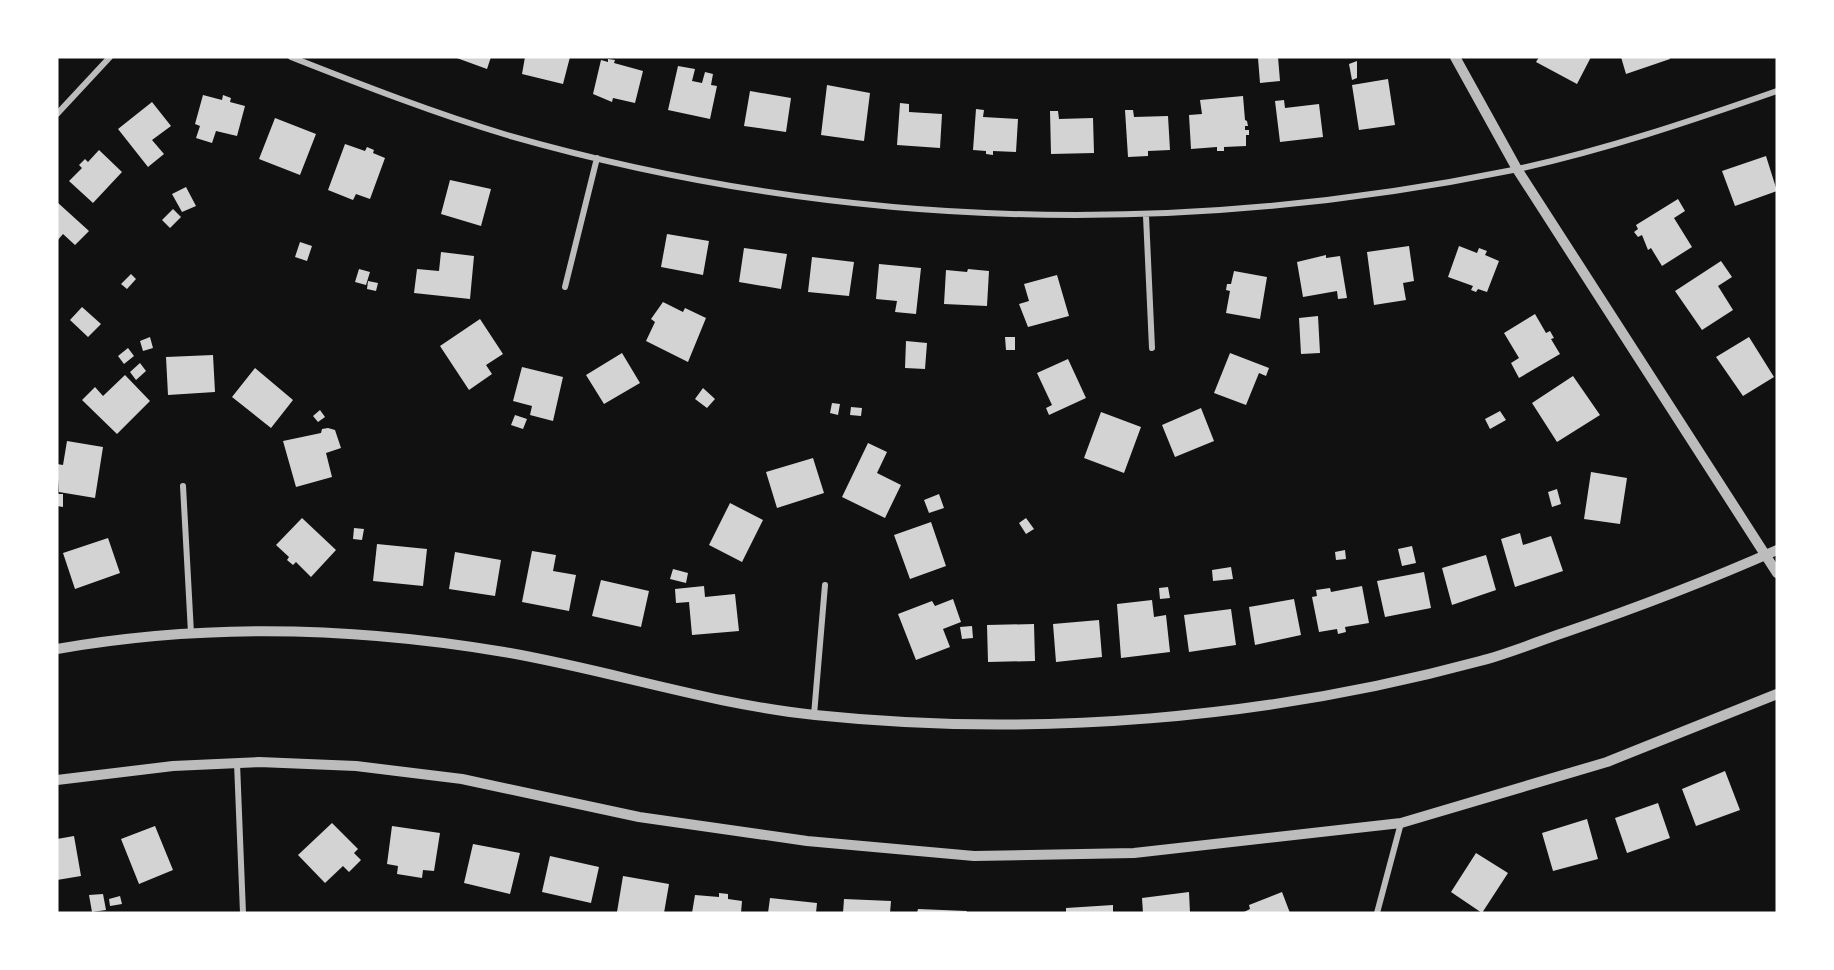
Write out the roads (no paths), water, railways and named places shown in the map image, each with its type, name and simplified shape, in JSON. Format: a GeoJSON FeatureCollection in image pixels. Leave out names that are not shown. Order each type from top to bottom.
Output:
{"type":"FeatureCollection","features":[{"type":"Feature","properties":{"kind":"street"},"geometry":{"type":"LineString","coordinates":[[57,114],[110,57]]}},
{"type":"Feature","properties":{"kind":"street"},"geometry":{"type":"LineString","coordinates":[[291,57],[450,116],[506,134],[597,158],[688,179],[784,196],[934,212],[1146,216],[1318,202],[1517,169],[1608,144],[1777,91]]}},
{"type":"Feature","properties":{"kind":"street"},"geometry":{"type":"LineString","coordinates":[[1455,57],[1517,169],[1777,573]]}},
{"type":"Feature","properties":{"kind":"street"},"geometry":{"type":"LineString","coordinates":[[565,286],[597,158]]}},
{"type":"Feature","properties":{"kind":"street"},"geometry":{"type":"LineString","coordinates":[[1146,216],[1152,348]]}},
{"type":"Feature","properties":{"kind":"street"},"geometry":{"type":"LineString","coordinates":[[183,486],[191,633]]}},
{"type":"Feature","properties":{"kind":"street"},"geometry":{"type":"LineString","coordinates":[[57,649],[127,638],[191,633],[345,632],[507,652],[704,698],[814,715],[973,725],[1139,720],[1317,699],[1482,661],[1623,613],[1777,549]]}},
{"type":"Feature","properties":{"kind":"street"},"geometry":{"type":"LineString","coordinates":[[814,715],[825,585]]}},
{"type":"Feature","properties":{"kind":"street"},"geometry":{"type":"LineString","coordinates":[[57,780],[173,766],[237,763],[356,766],[462,778],[639,817],[720,831],[974,856],[1134,853],[1401,823],[1607,762],[1777,694]]}},
{"type":"Feature","properties":{"kind":"street"},"geometry":{"type":"LineString","coordinates":[[237,763],[243,913]]}},
{"type":"Feature","properties":{"kind":"street"},"geometry":{"type":"LineString","coordinates":[[1377,913],[1401,823]]}}]}
